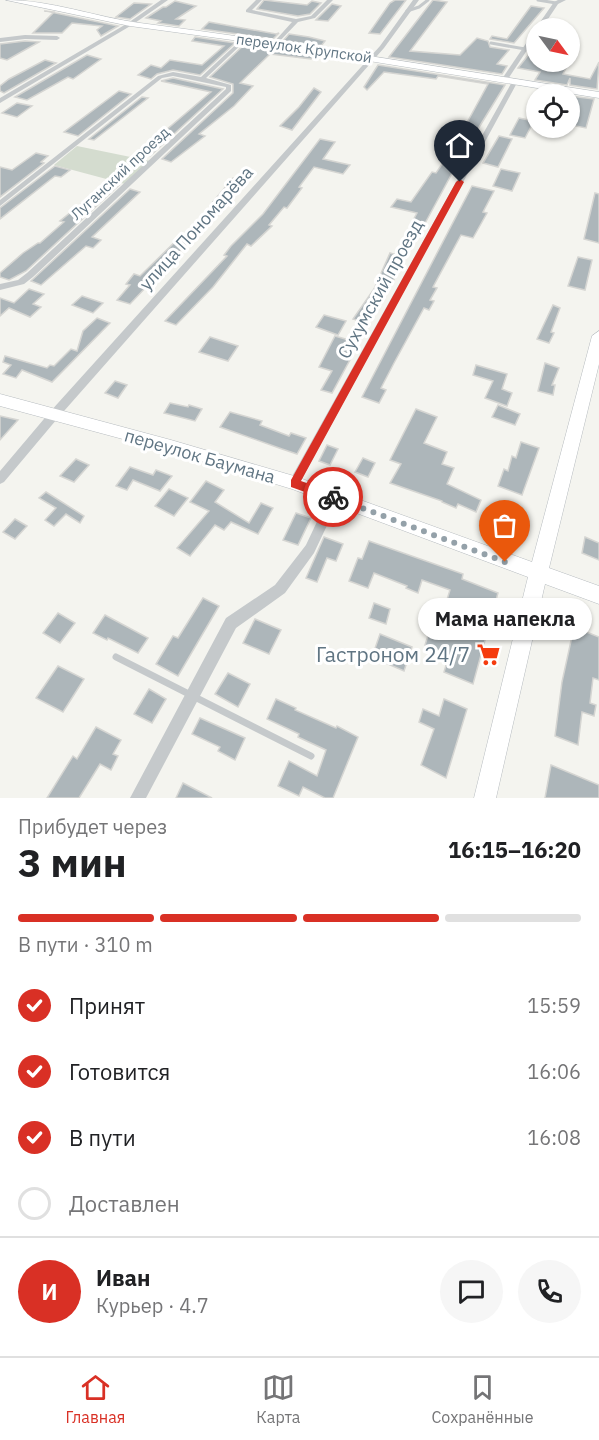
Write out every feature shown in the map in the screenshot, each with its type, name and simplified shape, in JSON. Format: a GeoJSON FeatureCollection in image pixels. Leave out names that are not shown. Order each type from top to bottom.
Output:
{"type":"FeatureCollection","features":[{"type":"Feature","properties":{"kind":"street","name":"переулок Крупской"},"geometry":{"type":"LineString","coordinates":[[10,0],[61,8],[130,24],[276,43],[599,95]]}},
{"type":"Feature","properties":{"kind":"street"},"geometry":{"type":"LineString","coordinates":[[0,101],[130,24],[165,0]]}},
{"type":"Feature","properties":{"kind":"street"},"geometry":{"type":"LineString","coordinates":[[260,0],[248,11],[296,21],[313,17],[330,0]]}},
{"type":"Feature","properties":{"kind":"street","name":"улица Пономарёва"},"geometry":{"type":"LineString","coordinates":[[0,479],[53,416],[396,31],[416,0]]}},
{"type":"Feature","properties":{"kind":"street"},"geometry":{"type":"LineString","coordinates":[[546,18],[556,3],[563,0]]}},
{"type":"Feature","properties":{"kind":"street"},"geometry":{"type":"LineString","coordinates":[[276,43],[296,21]]}},
{"type":"Feature","properties":{"kind":"street"},"geometry":{"type":"LineString","coordinates":[[0,40],[25,37],[57,38]]}},
{"type":"Feature","properties":{"kind":"street"},"geometry":{"type":"LineString","coordinates":[[202,79],[244,39]]}},
{"type":"Feature","properties":{"kind":"street"},"geometry":{"type":"LineString","coordinates":[[505,79],[525,49]]}},
{"type":"Feature","properties":{"kind":"street","name":"Луганский проезд"},"geometry":{"type":"LineString","coordinates":[[0,204],[160,76],[173,74],[225,84],[230,88],[30,275],[15,284],[0,287]]}},
{"type":"Feature","properties":{"kind":"street","name":"Сухумский проезд"},"geometry":{"type":"LineString","coordinates":[[294,483],[515,81]]}},
{"type":"Feature","properties":{"kind":"street"},"geometry":{"type":"LineString","coordinates":[[485,798],[538,574],[599,336]]}},
{"type":"Feature","properties":{"kind":"street","name":"переулок Баумана"},"geometry":{"type":"LineString","coordinates":[[0,400],[171,446],[294,483],[599,595]]}},
{"type":"Feature","properties":{"kind":"street"},"geometry":{"type":"LineString","coordinates":[[138,798],[231,623],[280,589],[310,549],[334,498]]}},
{"type":"Feature","properties":{"kind":"lane"},"geometry":{"type":"LineString","coordinates":[[407,11],[419,7],[428,0]]}},
{"type":"Feature","properties":{"kind":"lane"},"geometry":{"type":"LineString","coordinates":[[538,0],[556,3]]}},
{"type":"Feature","properties":{"kind":"lane"},"geometry":{"type":"LineString","coordinates":[[491,43],[525,49]]}},
{"type":"Feature","properties":{"kind":"lane"},"geometry":{"type":"LineString","coordinates":[[116,657],[311,756]]}},
{"type":"Feature","properties":{"kind":"shaded area"},"geometry":{"type":"Polygon","coordinates":[[[77,146],[150,161],[125,184],[54,165],[77,146]]]}},
{"type":"Feature","properties":{"kind":"building"},"geometry":{"type":"Polygon","coordinates":[[[264,0],[307,5],[312,1],[321,3],[310,14],[298,16],[257,9],[264,0]]]}},
{"type":"Feature","properties":{"kind":"building"},"geometry":{"type":"Polygon","coordinates":[[[395,0],[406,0],[380,34],[369,33],[390,3],[395,0]]]}},
{"type":"Feature","properties":{"kind":"building"},"geometry":{"type":"Polygon","coordinates":[[[433,0],[447,2],[410,51],[460,55],[477,38],[488,41],[490,47],[509,50],[497,64],[507,66],[502,74],[389,57],[433,0]]]}},
{"type":"Feature","properties":{"kind":"building"},"geometry":{"type":"Polygon","coordinates":[[[175,1],[196,6],[176,19],[185,20],[179,26],[158,23],[161,21],[146,18],[163,7],[175,1]]]}},
{"type":"Feature","properties":{"kind":"building"},"geometry":{"type":"Polygon","coordinates":[[[134,3],[151,4],[130,19],[116,17],[134,3]]]}},
{"type":"Feature","properties":{"kind":"building"},"geometry":{"type":"Polygon","coordinates":[[[332,4],[341,6],[328,21],[316,20],[332,4]]]}},
{"type":"Feature","properties":{"kind":"building"},"geometry":{"type":"Polygon","coordinates":[[[531,6],[544,8],[535,18],[526,18],[526,29],[514,43],[490,39],[492,36],[507,39],[531,6]]]}},
{"type":"Feature","properties":{"kind":"building"},"geometry":{"type":"Polygon","coordinates":[[[53,13],[118,26],[101,36],[97,30],[102,26],[72,23],[62,33],[33,33],[53,13]]]}},
{"type":"Feature","properties":{"kind":"building"},"geometry":{"type":"Polygon","coordinates":[[[209,22],[279,33],[273,39],[202,29],[209,22]]]}},
{"type":"Feature","properties":{"kind":"building"},"geometry":{"type":"Polygon","coordinates":[[[289,34],[325,41],[321,46],[283,41],[289,34]]]}},
{"type":"Feature","properties":{"kind":"building"},"geometry":{"type":"Polygon","coordinates":[[[195,37],[235,43],[200,75],[173,70],[157,74],[151,79],[138,75],[151,65],[161,68],[170,60],[202,65],[224,46],[192,41],[195,37]]]}},
{"type":"Feature","properties":{"kind":"building"},"geometry":{"type":"Polygon","coordinates":[[[39,42],[7,60],[0,58],[0,44],[39,42]]]}},
{"type":"Feature","properties":{"kind":"building"},"geometry":{"type":"Polygon","coordinates":[[[245,44],[315,55],[311,59],[270,54],[240,83],[253,86],[234,106],[199,134],[205,136],[171,162],[162,159],[233,93],[233,84],[210,77],[245,44]]]}},
{"type":"Feature","properties":{"kind":"building"},"geometry":{"type":"Polygon","coordinates":[[[87,55],[101,59],[73,79],[68,77],[27,100],[15,97],[87,55]]]}},
{"type":"Feature","properties":{"kind":"building"},"geometry":{"type":"Polygon","coordinates":[[[526,58],[526,69],[518,68],[526,58]]]}},
{"type":"Feature","properties":{"kind":"building"},"geometry":{"type":"Polygon","coordinates":[[[45,60],[56,63],[4,93],[0,91],[0,86],[9,79],[45,60]]]}},
{"type":"Feature","properties":{"kind":"building"},"geometry":{"type":"Polygon","coordinates":[[[599,62],[597,89],[580,86],[580,84],[570,84],[570,78],[567,84],[535,80],[540,72],[564,72],[563,74],[590,79],[599,62]]]}},
{"type":"Feature","properties":{"kind":"building"},"geometry":{"type":"Polygon","coordinates":[[[378,65],[505,85],[462,155],[423,227],[411,224],[417,213],[391,207],[397,199],[411,202],[432,172],[436,173],[456,144],[436,139],[446,126],[463,130],[488,84],[438,76],[436,79],[384,72],[367,90],[364,87],[378,65]]]}},
{"type":"Feature","properties":{"kind":"building"},"geometry":{"type":"Polygon","coordinates":[[[173,78],[223,89],[150,156],[139,153],[211,92],[161,81],[173,78]]]}},
{"type":"Feature","properties":{"kind":"building"},"geometry":{"type":"Polygon","coordinates":[[[314,88],[321,92],[292,130],[280,126],[299,107],[314,88]]]}},
{"type":"Feature","properties":{"kind":"building"},"geometry":{"type":"Polygon","coordinates":[[[119,91],[131,94],[78,136],[64,132],[119,91]]]}},
{"type":"Feature","properties":{"kind":"building"},"geometry":{"type":"Polygon","coordinates":[[[142,97],[148,98],[94,140],[89,139],[142,97]]]}},
{"type":"Feature","properties":{"kind":"building"},"geometry":{"type":"Polygon","coordinates":[[[580,97],[594,99],[586,128],[580,127],[580,97]]]}},
{"type":"Feature","properties":{"kind":"building"},"geometry":{"type":"Polygon","coordinates":[[[17,103],[32,106],[17,117],[2,113],[17,103]]]}},
{"type":"Feature","properties":{"kind":"building"},"geometry":{"type":"Polygon","coordinates":[[[519,118],[526,119],[525,138],[510,135],[519,118]]]}},
{"type":"Feature","properties":{"kind":"building"},"geometry":{"type":"Polygon","coordinates":[[[499,136],[512,139],[498,167],[483,163],[499,136]]]}},
{"type":"Feature","properties":{"kind":"building"},"geometry":{"type":"Polygon","coordinates":[[[320,139],[335,142],[323,159],[350,165],[343,174],[314,167],[287,208],[284,207],[269,225],[272,226],[251,246],[247,244],[213,287],[176,325],[165,321],[227,256],[224,255],[231,246],[263,214],[320,139]]]}},
{"type":"Feature","properties":{"kind":"building"},"geometry":{"type":"Polygon","coordinates":[[[36,153],[48,156],[41,162],[44,163],[0,197],[0,167],[12,170],[36,153]]]}},
{"type":"Feature","properties":{"kind":"building"},"geometry":{"type":"Polygon","coordinates":[[[55,166],[70,170],[61,177],[55,176],[0,219],[0,208],[55,166]]]}},
{"type":"Feature","properties":{"kind":"building"},"geometry":{"type":"Polygon","coordinates":[[[501,169],[520,173],[512,191],[493,186],[501,169]]]}},
{"type":"Feature","properties":{"kind":"building"},"geometry":{"type":"Polygon","coordinates":[[[233,178],[248,181],[222,207],[211,204],[233,178]]]}},
{"type":"Feature","properties":{"kind":"building"},"geometry":{"type":"Polygon","coordinates":[[[108,182],[119,185],[26,271],[9,280],[0,277],[0,273],[23,253],[40,243],[64,222],[60,221],[108,182]]]}},
{"type":"Feature","properties":{"kind":"building"},"geometry":{"type":"Polygon","coordinates":[[[472,186],[494,191],[483,212],[487,213],[473,238],[461,235],[433,287],[437,288],[430,300],[434,301],[429,310],[424,308],[381,388],[386,390],[379,403],[362,397],[472,186]]]}},
{"type":"Feature","properties":{"kind":"building"},"geometry":{"type":"Polygon","coordinates":[[[130,189],[140,192],[92,237],[101,240],[93,248],[86,246],[41,285],[31,281],[130,189]]]}},
{"type":"Feature","properties":{"kind":"building"},"geometry":{"type":"Polygon","coordinates":[[[595,193],[599,194],[599,243],[584,239],[595,193]]]}},
{"type":"Feature","properties":{"kind":"building"},"geometry":{"type":"Polygon","coordinates":[[[178,239],[188,243],[130,304],[117,300],[130,285],[126,284],[134,274],[140,276],[178,239]]]}},
{"type":"Feature","properties":{"kind":"building"},"geometry":{"type":"Polygon","coordinates":[[[390,253],[404,257],[394,273],[397,274],[368,323],[353,319],[374,289],[390,253]]]}},
{"type":"Feature","properties":{"kind":"building"},"geometry":{"type":"Polygon","coordinates":[[[578,257],[592,260],[585,290],[568,286],[578,257]]]}},
{"type":"Feature","properties":{"kind":"building"},"geometry":{"type":"Polygon","coordinates":[[[29,289],[44,294],[33,304],[41,307],[30,317],[9,308],[0,316],[0,298],[14,303],[29,289]]]}},
{"type":"Feature","properties":{"kind":"building"},"geometry":{"type":"Polygon","coordinates":[[[82,296],[103,303],[93,313],[72,305],[82,296]]]}},
{"type":"Feature","properties":{"kind":"building"},"geometry":{"type":"Polygon","coordinates":[[[553,305],[560,308],[549,343],[537,339],[553,305]]]}},
{"type":"Feature","properties":{"kind":"building"},"geometry":{"type":"Polygon","coordinates":[[[324,315],[346,321],[338,335],[316,327],[324,315]]]}},
{"type":"Feature","properties":{"kind":"building"},"geometry":{"type":"Polygon","coordinates":[[[97,318],[110,323],[52,382],[22,370],[16,378],[3,374],[11,365],[3,362],[5,356],[47,368],[50,365],[54,366],[71,349],[77,351],[83,331],[97,318]]]}},
{"type":"Feature","properties":{"kind":"building"},"geometry":{"type":"Polygon","coordinates":[[[335,336],[359,343],[332,393],[321,390],[332,371],[319,367],[335,336]]]}},
{"type":"Feature","properties":{"kind":"building"},"geometry":{"type":"Polygon","coordinates":[[[210,337],[238,346],[228,361],[199,352],[210,337]]]}},
{"type":"Feature","properties":{"kind":"building"},"geometry":{"type":"Polygon","coordinates":[[[545,363],[559,368],[552,385],[555,385],[553,395],[538,391],[545,363]]]}},
{"type":"Feature","properties":{"kind":"building"},"geometry":{"type":"Polygon","coordinates":[[[476,365],[507,374],[502,389],[512,393],[507,406],[485,398],[493,381],[473,375],[476,365]]]}},
{"type":"Feature","properties":{"kind":"building"},"geometry":{"type":"Polygon","coordinates":[[[115,381],[127,385],[118,398],[105,393],[115,381]]]}},
{"type":"Feature","properties":{"kind":"building"},"geometry":{"type":"Polygon","coordinates":[[[170,403],[202,409],[195,421],[164,413],[170,403]]]}},
{"type":"Feature","properties":{"kind":"building"},"geometry":{"type":"Polygon","coordinates":[[[498,405],[520,414],[515,425],[492,417],[498,405]]]}},
{"type":"Feature","properties":{"kind":"building"},"geometry":{"type":"Polygon","coordinates":[[[416,409],[437,417],[424,443],[447,452],[442,464],[454,468],[447,484],[481,500],[476,512],[458,504],[456,508],[390,483],[401,464],[390,460],[416,409]]]}},
{"type":"Feature","properties":{"kind":"building"},"geometry":{"type":"Polygon","coordinates":[[[230,412],[262,421],[260,425],[289,436],[291,433],[306,438],[297,454],[282,449],[220,427],[230,412]]]}},
{"type":"Feature","properties":{"kind":"building"},"geometry":{"type":"Polygon","coordinates":[[[0,416],[18,420],[0,440],[0,416]]]}},
{"type":"Feature","properties":{"kind":"building"},"geometry":{"type":"Polygon","coordinates":[[[521,442],[539,448],[522,495],[498,486],[504,469],[508,471],[512,456],[516,458],[521,442]]]}},
{"type":"Feature","properties":{"kind":"building"},"geometry":{"type":"Polygon","coordinates":[[[327,445],[338,449],[330,465],[319,461],[327,445]]]}},
{"type":"Feature","properties":{"kind":"building"},"geometry":{"type":"Polygon","coordinates":[[[363,458],[375,463],[368,477],[355,472],[363,458]]]}},
{"type":"Feature","properties":{"kind":"building"},"geometry":{"type":"Polygon","coordinates":[[[76,459],[89,465],[74,482],[60,476],[76,459]]]}},
{"type":"Feature","properties":{"kind":"building"},"geometry":{"type":"Polygon","coordinates":[[[130,467],[153,475],[156,470],[172,476],[160,491],[133,480],[127,490],[116,486],[130,467]]]}},
{"type":"Feature","properties":{"kind":"building"},"geometry":{"type":"Polygon","coordinates":[[[206,481],[224,490],[215,502],[249,523],[261,503],[273,508],[258,534],[231,522],[224,530],[215,525],[190,556],[177,548],[209,511],[190,502],[206,481]]]}},
{"type":"Feature","properties":{"kind":"building"},"geometry":{"type":"Polygon","coordinates":[[[169,489],[188,498],[174,516],[155,506],[169,489]]]}},
{"type":"Feature","properties":{"kind":"building"},"geometry":{"type":"Polygon","coordinates":[[[46,492],[84,516],[80,523],[66,514],[54,526],[45,520],[56,508],[39,498],[46,492]]]}},
{"type":"Feature","properties":{"kind":"building"},"geometry":{"type":"Polygon","coordinates":[[[504,508],[519,514],[512,530],[497,523],[504,508]]]}},
{"type":"Feature","properties":{"kind":"building"},"geometry":{"type":"Polygon","coordinates":[[[296,513],[311,518],[298,545],[283,540],[296,513]]]}},
{"type":"Feature","properties":{"kind":"building"},"geometry":{"type":"Polygon","coordinates":[[[15,519],[27,526],[15,539],[3,532],[15,519]]]}},
{"type":"Feature","properties":{"kind":"building"},"geometry":{"type":"Polygon","coordinates":[[[324,537],[343,544],[336,561],[327,558],[317,582],[306,578],[324,537]]]}},
{"type":"Feature","properties":{"kind":"building"},"geometry":{"type":"Polygon","coordinates":[[[585,537],[599,543],[599,560],[582,553],[585,537]]]}},
{"type":"Feature","properties":{"kind":"building"},"geometry":{"type":"Polygon","coordinates":[[[369,541],[463,574],[462,579],[498,593],[473,684],[444,672],[449,655],[425,645],[430,629],[437,632],[450,590],[422,580],[418,593],[406,588],[407,586],[374,573],[368,588],[349,581],[358,558],[362,559],[369,541]]]}},
{"type":"Feature","properties":{"kind":"building"},"geometry":{"type":"Polygon","coordinates":[[[203,598],[219,606],[178,676],[156,664],[173,636],[178,638],[203,598]]]}},
{"type":"Feature","properties":{"kind":"building"},"geometry":{"type":"Polygon","coordinates":[[[374,603],[390,609],[386,624],[369,618],[374,603]]]}},
{"type":"Feature","properties":{"kind":"building"},"geometry":{"type":"Polygon","coordinates":[[[58,613],[75,623],[60,643],[43,633],[58,613]]]}},
{"type":"Feature","properties":{"kind":"building"},"geometry":{"type":"Polygon","coordinates":[[[105,615],[148,638],[138,653],[93,633],[105,615]]]}},
{"type":"Feature","properties":{"kind":"building"},"geometry":{"type":"Polygon","coordinates":[[[255,619],[281,630],[269,654],[243,643],[255,619]]]}},
{"type":"Feature","properties":{"kind":"building"},"geometry":{"type":"Polygon","coordinates":[[[574,627],[599,637],[599,680],[593,678],[590,703],[596,705],[594,716],[582,712],[578,745],[555,736],[562,682],[574,627]]]}},
{"type":"Feature","properties":{"kind":"building"},"geometry":{"type":"Polygon","coordinates":[[[380,634],[412,647],[404,671],[372,657],[380,634]]]}},
{"type":"Feature","properties":{"kind":"building"},"geometry":{"type":"Polygon","coordinates":[[[58,666],[84,679],[63,712],[36,698],[58,666]]]}},
{"type":"Feature","properties":{"kind":"building"},"geometry":{"type":"Polygon","coordinates":[[[228,673],[250,684],[238,707],[215,694],[228,673]]]}},
{"type":"Feature","properties":{"kind":"building"},"geometry":{"type":"Polygon","coordinates":[[[149,689],[166,699],[152,723],[134,714],[149,689]]]}},
{"type":"Feature","properties":{"kind":"building"},"geometry":{"type":"Polygon","coordinates":[[[276,699],[296,708],[295,710],[336,728],[337,726],[358,737],[333,798],[325,798],[303,787],[299,796],[278,786],[289,761],[317,776],[326,750],[267,719],[276,699]]]}},
{"type":"Feature","properties":{"kind":"building"},"geometry":{"type":"Polygon","coordinates":[[[444,699],[467,709],[446,778],[421,765],[434,729],[419,722],[423,709],[439,716],[444,699]]]}},
{"type":"Feature","properties":{"kind":"building"},"geometry":{"type":"Polygon","coordinates":[[[200,718],[245,738],[235,760],[218,751],[220,747],[192,734],[200,718]]]}},
{"type":"Feature","properties":{"kind":"building"},"geometry":{"type":"Polygon","coordinates":[[[96,727],[121,740],[113,754],[118,756],[111,770],[100,764],[79,798],[47,798],[73,756],[77,759],[96,727]]]}},
{"type":"Feature","properties":{"kind":"building"},"geometry":{"type":"Polygon","coordinates":[[[551,765],[599,785],[599,798],[545,798],[551,765]]]}},
{"type":"Feature","properties":{"kind":"building"},"geometry":{"type":"Polygon","coordinates":[[[183,783],[212,798],[176,798],[183,783]]]}},
{"type":"Feature","properties":{"kind":"way so far"},"geometry":{"type":"LineString","coordinates":[[333,497],[505,562]]}},
{"type":"Feature","properties":{"kind":"place","name":"Мама напекла"},"geometry":{"type":"Point","coordinates":[505,562]}},
{"type":"Feature","properties":{"kind":"place","name":"Гастроном 24/7"},"geometry":{"type":"Point","coordinates":[488,654]}},
{"type":"Feature","properties":{"kind":"route"},"geometry":{"type":"LineString","coordinates":[[333,497],[294,483],[460,182]]}}]}
